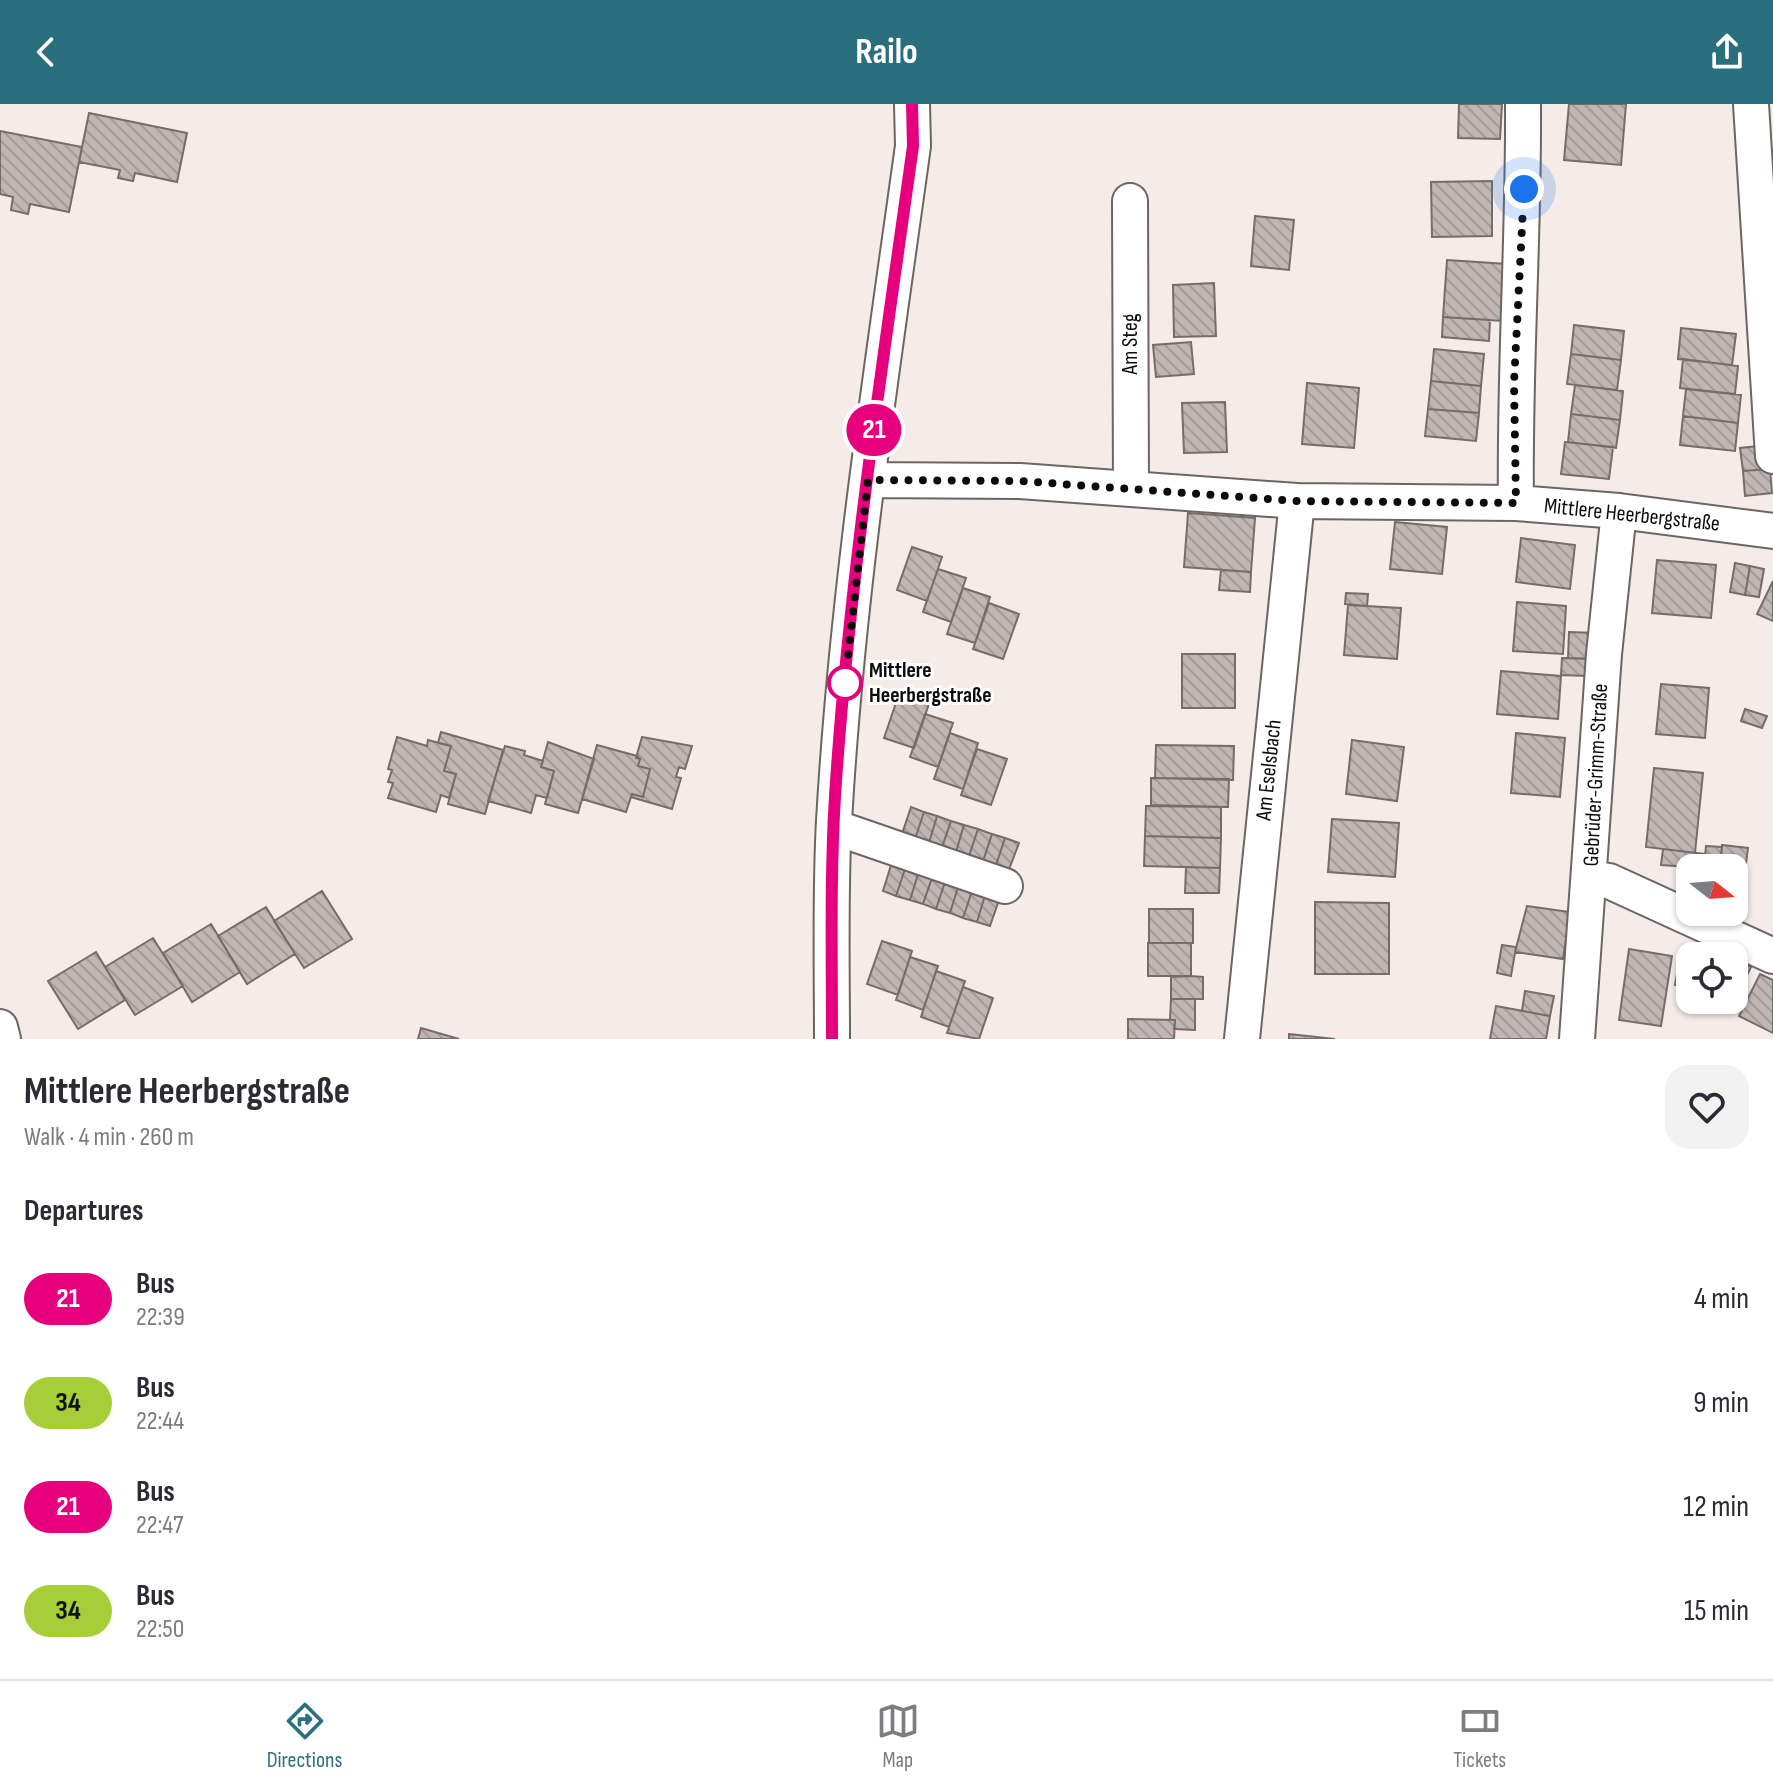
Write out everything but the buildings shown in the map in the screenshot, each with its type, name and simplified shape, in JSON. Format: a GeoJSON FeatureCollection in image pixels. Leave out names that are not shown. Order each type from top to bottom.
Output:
{"type":"FeatureCollection","features":[{"type":"Feature","properties":{"kind":"street"},"geometry":{"type":"LineString","coordinates":[[832,1039],[834,827],[845,679],[913,146],[912,104]]}},
{"type":"Feature","properties":{"kind":"street"},"geometry":{"type":"LineString","coordinates":[[1516,503],[1514,383],[1524,217],[1523,104]]}},
{"type":"Feature","properties":{"kind":"street"},"geometry":{"type":"LineString","coordinates":[[1751,104],[1773,456]]}},
{"type":"Feature","properties":{"kind":"street","name":"Am Steg"},"geometry":{"type":"LineString","coordinates":[[1130,201],[1131,487]]}},
{"type":"Feature","properties":{"kind":"street","name":"Mittlere Heerbergstraße"},"geometry":{"type":"LineString","coordinates":[[868,480],[1131,487],[1297,501],[1516,503],[1619,511],[1773,531]]}},
{"type":"Feature","properties":{"kind":"street","name":"Am Eselsbach"},"geometry":{"type":"LineString","coordinates":[[1242,1039],[1297,501]]}},
{"type":"Feature","properties":{"kind":"street","name":"Gebrüder-Grimm-Straße"},"geometry":{"type":"LineString","coordinates":[[1577,1039],[1604,654],[1619,511]]}},
{"type":"Feature","properties":{"kind":"street"},"geometry":{"type":"LineString","coordinates":[[834,827],[1005,886]]}},
{"type":"Feature","properties":{"kind":"street"},"geometry":{"type":"LineString","coordinates":[[1590,878],[1609,881],[1773,956]]}},
{"type":"Feature","properties":{"kind":"street"},"geometry":{"type":"LineString","coordinates":[[0,1027],[3,1039]]}},
{"type":"Feature","properties":{"kind":"bus line","name":"21"},"geometry":{"type":"LineString","coordinates":[[832,1039],[834,827],[845,679],[858,549],[913,146],[912,104]]}},
{"type":"Feature","properties":{"kind":"place","name":"Mittlere Heerbergstraße"},"geometry":{"type":"Point","coordinates":[845,683]}},
{"type":"Feature","properties":{"kind":"route"},"geometry":{"type":"LineString","coordinates":[[845,683],[868,480],[1020,481],[1297,501],[1516,503],[1514,383],[1524,189]]}}]}
